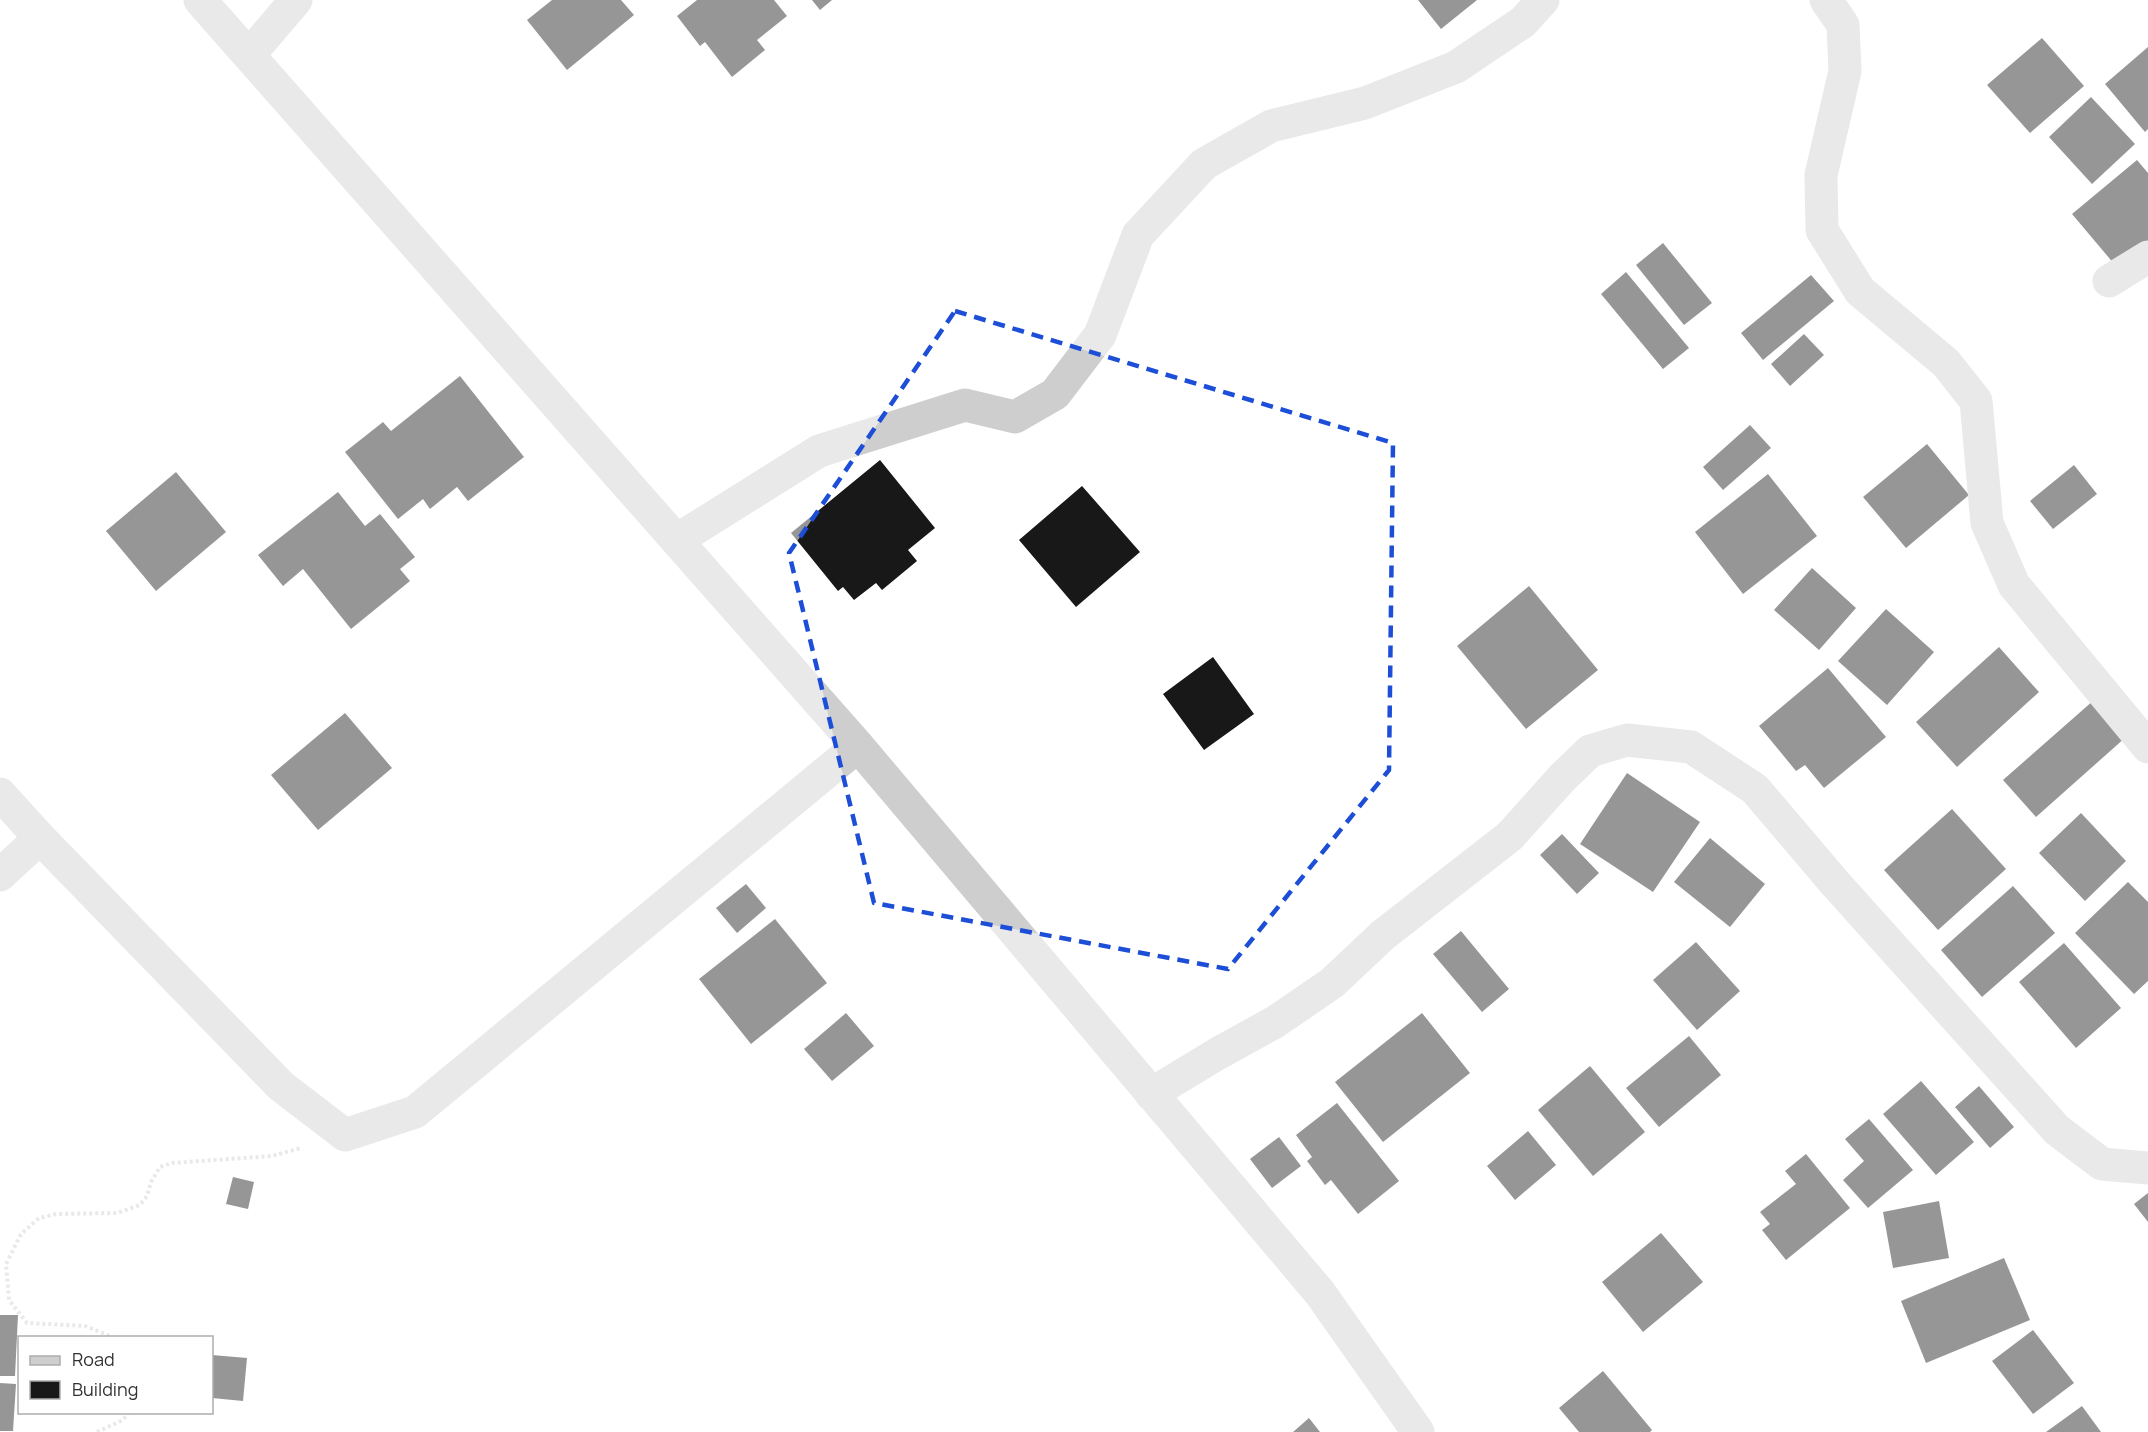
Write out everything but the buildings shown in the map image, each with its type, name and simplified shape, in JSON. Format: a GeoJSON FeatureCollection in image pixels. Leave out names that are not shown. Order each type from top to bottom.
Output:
{"type":"FeatureCollection","features":[{"type":"Feature","properties":{"kind":"street"},"geometry":{"type":"LineString","coordinates":[[200,0],[858,746],[1320,1293],[1418,1432]]}},
{"type":"Feature","properties":{"kind":"street"},"geometry":{"type":"LineString","coordinates":[[249,55],[296,0]]}},
{"type":"Feature","properties":{"kind":"street"},"geometry":{"type":"LineString","coordinates":[[677,540],[819,451],[965,405],[1015,417],[1055,394],[1100,335],[1138,235],[1204,164],[1271,126],[1365,103],[1456,67],[1523,22],[1543,0]]}},
{"type":"Feature","properties":{"kind":"street"},"geometry":{"type":"LineString","coordinates":[[1826,0],[1843,25],[1845,71],[1821,175],[1822,230],[1860,291],[1946,363],[1976,401],[1987,523],[2014,585],[2148,747]]}},
{"type":"Feature","properties":{"kind":"street"},"geometry":{"type":"LineString","coordinates":[[2109,281],[2148,256]]}},
{"type":"Feature","properties":{"kind":"street"},"geometry":{"type":"LineString","coordinates":[[1151,1094],[1217,1054],[1275,1023],[1332,983],[1383,935],[1510,836],[1562,778],[1590,751],[1627,740],[1692,747],[1755,789],[1842,890],[2057,1130],[2102,1164],[2148,1168]]}},
{"type":"Feature","properties":{"kind":"street"},"geometry":{"type":"LineString","coordinates":[[0,794],[39,838],[281,1086],[345,1135],[415,1112],[858,746]]}},
{"type":"Feature","properties":{"kind":"street"},"geometry":{"type":"LineString","coordinates":[[0,875],[39,838]]}},
{"type":"Feature","properties":{"kind":"path"},"geometry":{"type":"LineString","coordinates":[[110,1336],[85,1326],[27,1323],[9,1300],[6,1264],[21,1234],[39,1218],[57,1214],[117,1213],[141,1205],[160,1167],[172,1163],[272,1156],[345,1135]]}},
{"type":"Feature","properties":{"kind":"path"},"geometry":{"type":"LineString","coordinates":[[97,1432],[123,1420],[128,1414]]}},
{"type":"Feature","properties":{"kind":"highlighted area"},"geometry":{"type":"Polygon","coordinates":[[[955,311],[1393,443],[1389,770],[1228,969],[874,903],[789,553],[955,311]]]}}]}
